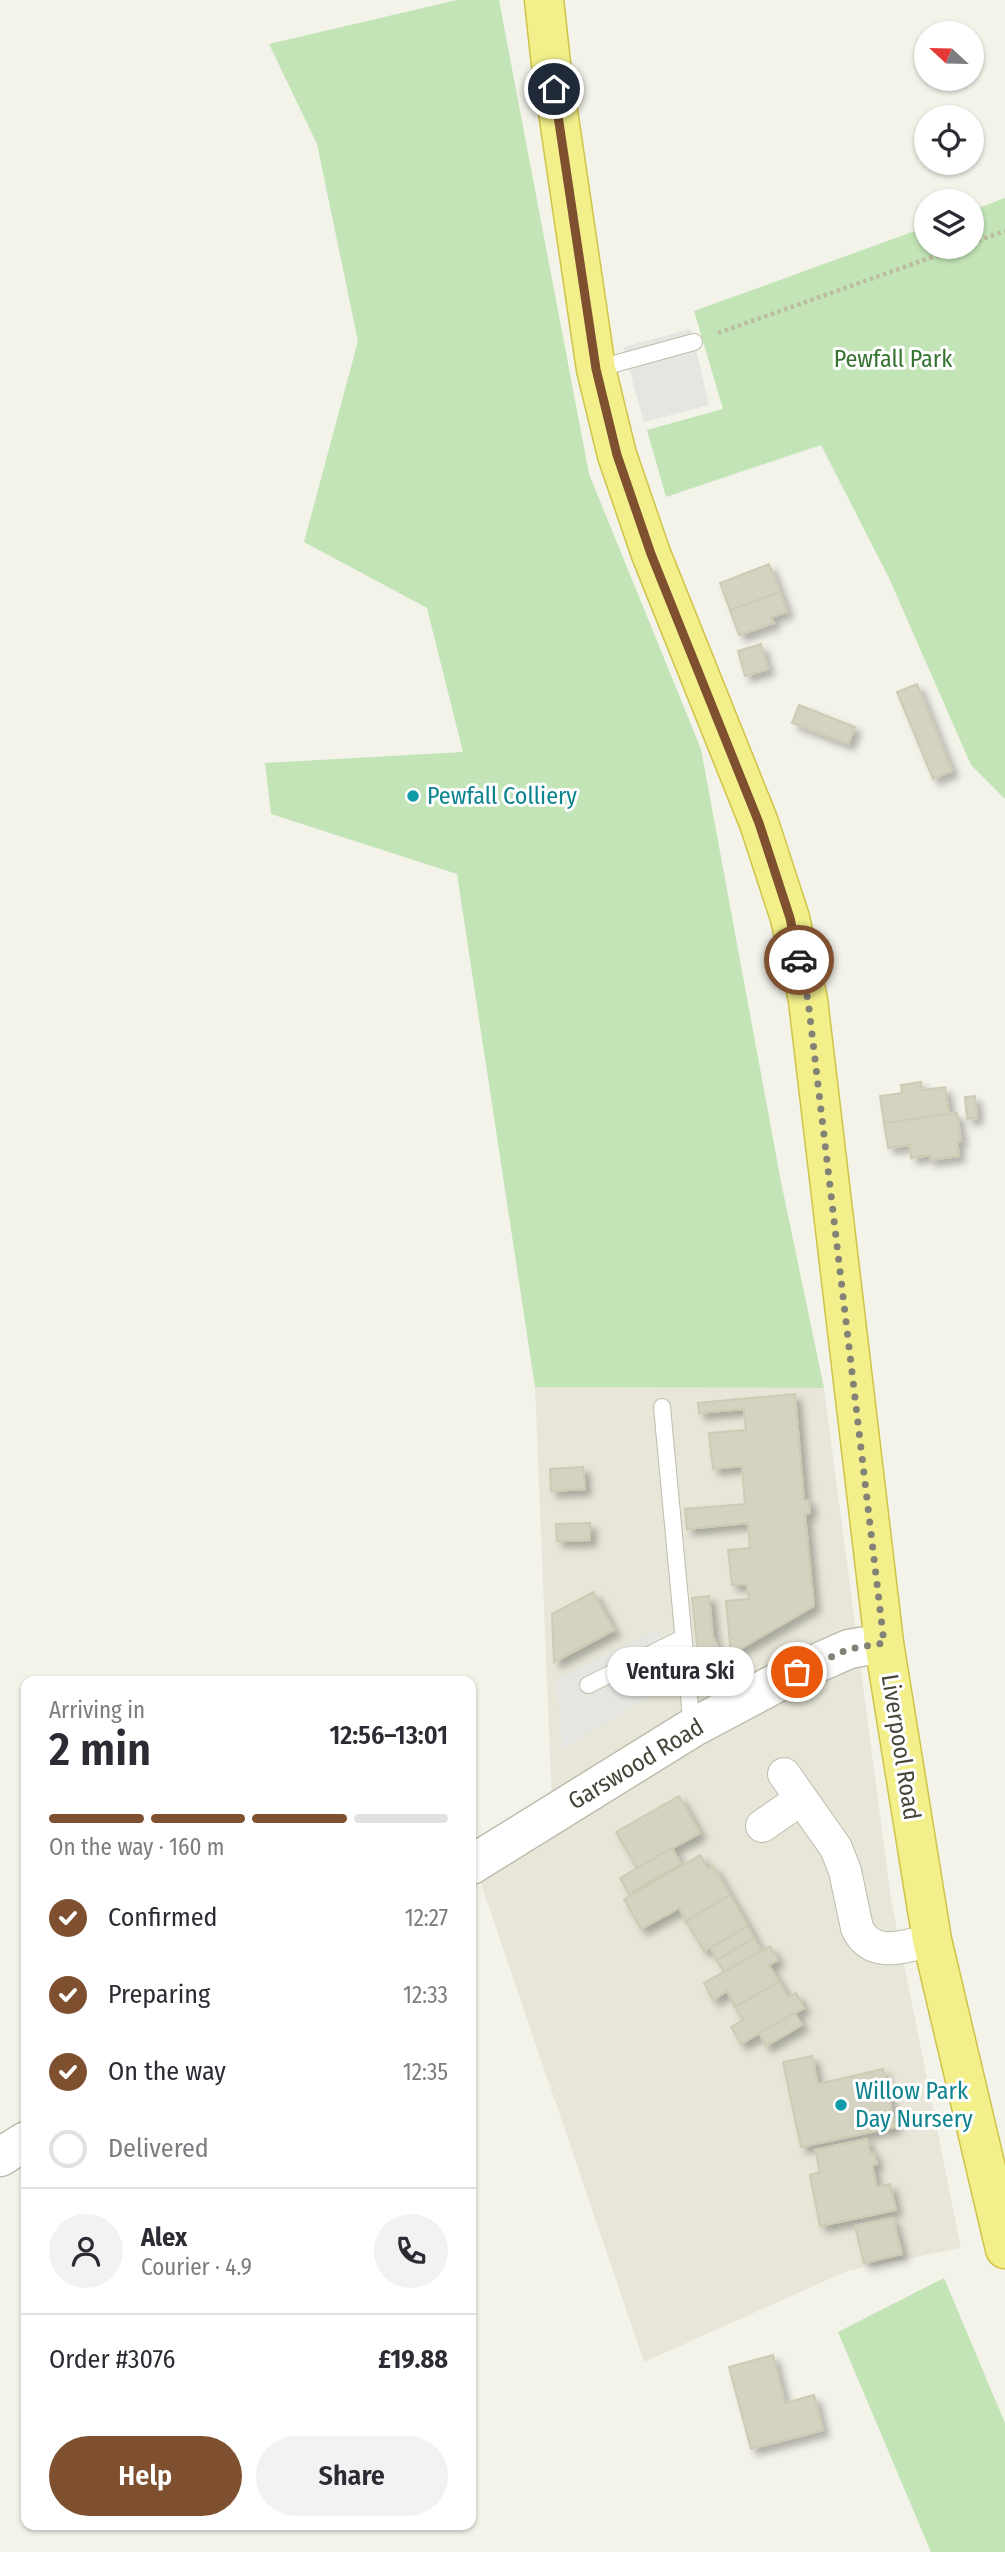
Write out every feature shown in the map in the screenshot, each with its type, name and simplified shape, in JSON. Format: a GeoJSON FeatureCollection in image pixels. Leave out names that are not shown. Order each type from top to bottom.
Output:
{"type":"FeatureCollection","features":[{"type":"Feature","properties":{"kind":"highway","name":"Liverpool Road"},"geometry":{"type":"LineString","coordinates":[[544,0],[554,89],[596,369],[617,455],[651,554],[759,823],[790,918],[808,1000],[884,1643],[932,1940],[1005,2249]]}},
{"type":"Feature","properties":{"kind":"street","name":"Garswood Road"},"geometry":{"type":"LineString","coordinates":[[476,1862],[692,1728],[838,1653],[884,1643]]}},
{"type":"Feature","properties":{"kind":"street"},"geometry":{"type":"LineString","coordinates":[[762,1826],[792,1786],[836,1848],[845,1871],[857,1928],[866,1943],[894,1948],[932,1940]]}},
{"type":"Feature","properties":{"kind":"street"},"geometry":{"type":"LineString","coordinates":[[0,2157],[21,2144]]}},
{"type":"Feature","properties":{"kind":"lane"},"geometry":{"type":"LineString","coordinates":[[596,369],[694,342]]}},
{"type":"Feature","properties":{"kind":"lane"},"geometry":{"type":"LineString","coordinates":[[662,1408],[692,1728]]}},
{"type":"Feature","properties":{"kind":"lane"},"geometry":{"type":"LineString","coordinates":[[588,1685],[683,1638]]}},
{"type":"Feature","properties":{"kind":"path"},"geometry":{"type":"LineString","coordinates":[[984,238],[1005,231]]}},
{"type":"Feature","properties":{"kind":"path"},"geometry":{"type":"LineString","coordinates":[[694,342],[927,259]]}},
{"type":"Feature","properties":{"kind":"shaded area"},"geometry":{"type":"Polygon","coordinates":[[[691,329],[709,405],[644,422],[623,347],[691,329]]]}},
{"type":"Feature","properties":{"kind":"shaded area"},"geometry":{"type":"Polygon","coordinates":[[[535,1387],[824,1388],[891,1899],[961,2248],[847,2271],[644,2362],[477,1872],[553,1827],[535,1387]]]}},
{"type":"Feature","properties":{"kind":"shaded area"},"geometry":{"type":"Polygon","coordinates":[[[659,1629],[660,1690],[563,1749],[556,1678],[659,1629]]]}},
{"type":"Feature","properties":{"kind":"green space"},"geometry":{"type":"Polygon","coordinates":[[[457,0],[499,0],[589,474],[701,749],[781,1182],[824,1388],[535,1387],[457,874],[271,814],[265,763],[463,752],[427,608],[304,542],[358,341],[317,144],[269,44],[457,0]]]}},
{"type":"Feature","properties":{"kind":"green space","name":"Pewfall Park"},"geometry":{"type":"Polygon","coordinates":[[[1005,198],[1005,799],[971,765],[889,578],[821,445],[666,497],[647,430],[723,409],[694,311],[914,231],[914,259],[984,259],[984,206],[1005,198]]]}},
{"type":"Feature","properties":{"kind":"green space"},"geometry":{"type":"Polygon","coordinates":[[[944,2278],[1005,2423],[1005,2552],[931,2552],[838,2332],[944,2278]]]}},
{"type":"Feature","properties":{"kind":"building"},"geometry":{"type":"Polygon","coordinates":[[[769,564],[780,592],[730,610],[720,583],[769,564]]]}},
{"type":"Feature","properties":{"kind":"building"},"geometry":{"type":"Polygon","coordinates":[[[780,592],[787,612],[771,617],[774,623],[739,635],[730,610],[780,592]]]}},
{"type":"Feature","properties":{"kind":"building"},"geometry":{"type":"Polygon","coordinates":[[[761,644],[768,669],[745,676],[738,651],[761,644]]]}},
{"type":"Feature","properties":{"kind":"building"},"geometry":{"type":"Polygon","coordinates":[[[917,684],[952,771],[933,779],[897,692],[917,684]]]}},
{"type":"Feature","properties":{"kind":"building"},"geometry":{"type":"Polygon","coordinates":[[[799,705],[855,727],[848,744],[792,723],[799,705]]]}},
{"type":"Feature","properties":{"kind":"building"},"geometry":{"type":"Polygon","coordinates":[[[921,1082],[922,1090],[945,1087],[949,1115],[884,1123],[880,1096],[902,1093],[901,1085],[921,1082]]]}},
{"type":"Feature","properties":{"kind":"building"},"geometry":{"type":"Polygon","coordinates":[[[975,1096],[977,1118],[967,1119],[965,1097],[975,1096]]]}},
{"type":"Feature","properties":{"kind":"building"},"geometry":{"type":"Polygon","coordinates":[[[957,1113],[961,1141],[957,1142],[959,1156],[930,1160],[930,1155],[911,1158],[910,1145],[888,1148],[884,1123],[957,1113]]]}},
{"type":"Feature","properties":{"kind":"building"},"geometry":{"type":"Polygon","coordinates":[[[795,1394],[804,1500],[809,1500],[810,1513],[805,1514],[814,1606],[731,1654],[726,1601],[749,1599],[747,1584],[732,1585],[728,1550],[750,1548],[748,1523],[687,1529],[685,1509],[745,1504],[742,1466],[713,1469],[709,1433],[746,1430],[744,1409],[699,1413],[698,1403],[795,1394]]]}},
{"type":"Feature","properties":{"kind":"building"},"geometry":{"type":"Polygon","coordinates":[[[583,1467],[585,1489],[551,1491],[550,1469],[583,1467]]]}},
{"type":"Feature","properties":{"kind":"building"},"geometry":{"type":"Polygon","coordinates":[[[590,1523],[590,1540],[557,1541],[556,1524],[590,1523]]]}},
{"type":"Feature","properties":{"kind":"building"},"geometry":{"type":"Polygon","coordinates":[[[593,1592],[614,1630],[554,1662],[552,1614],[593,1592]]]}},
{"type":"Feature","properties":{"kind":"building"},"geometry":{"type":"Polygon","coordinates":[[[709,1596],[713,1636],[724,1663],[700,1672],[692,1598],[709,1596]]]}},
{"type":"Feature","properties":{"kind":"building"},"geometry":{"type":"Polygon","coordinates":[[[679,1796],[700,1833],[637,1868],[616,1832],[679,1796]]]}},
{"type":"Feature","properties":{"kind":"building"},"geometry":{"type":"Polygon","coordinates":[[[672,1848],[681,1864],[629,1894],[620,1878],[672,1848]]]}},
{"type":"Feature","properties":{"kind":"building"},"geometry":{"type":"Polygon","coordinates":[[[700,1855],[708,1869],[713,1866],[730,1895],[686,1921],[679,1908],[641,1929],[624,1899],[700,1855]]]}},
{"type":"Feature","properties":{"kind":"building"},"geometry":{"type":"Polygon","coordinates":[[[730,1895],[748,1926],[704,1951],[686,1921],[730,1895]]]}},
{"type":"Feature","properties":{"kind":"building"},"geometry":{"type":"Polygon","coordinates":[[[748,1926],[754,1938],[717,1960],[710,1948],[748,1926]]]}},
{"type":"Feature","properties":{"kind":"building"},"geometry":{"type":"Polygon","coordinates":[[[754,1938],[762,1951],[724,1972],[717,1960],[754,1938]]]}},
{"type":"Feature","properties":{"kind":"building"},"geometry":{"type":"Polygon","coordinates":[[[770,1946],[778,1960],[769,1965],[779,1982],[735,2007],[727,1991],[713,2000],[704,1983],[770,1946]]]}},
{"type":"Feature","properties":{"kind":"building"},"geometry":{"type":"Polygon","coordinates":[[[779,1982],[788,1997],[796,1993],[804,2008],[741,2044],[731,2027],[743,2020],[735,2007],[779,1982]]]}},
{"type":"Feature","properties":{"kind":"building"},"geometry":{"type":"Polygon","coordinates":[[[795,2013],[802,2025],[766,2046],[759,2033],[795,2013]]]}},
{"type":"Feature","properties":{"kind":"building","name":"Willow Park Day Nursery"},"geometry":{"type":"Polygon","coordinates":[[[812,2056],[818,2084],[883,2069],[895,2127],[801,2147],[783,2062],[812,2056]]]}},
{"type":"Feature","properties":{"kind":"building"},"geometry":{"type":"Polygon","coordinates":[[[867,2139],[870,2154],[874,2152],[877,2164],[872,2165],[877,2187],[890,2184],[896,2210],[820,2226],[810,2175],[820,2172],[815,2150],[867,2139]]]}},
{"type":"Feature","properties":{"kind":"building"},"geometry":{"type":"Polygon","coordinates":[[[893,2218],[902,2254],[864,2263],[855,2226],[893,2218]]]}},
{"type":"Feature","properties":{"kind":"building"},"geometry":{"type":"Polygon","coordinates":[[[773,2355],[785,2403],[814,2395],[823,2430],[751,2449],[729,2367],[773,2355]]]}},
{"type":"Feature","properties":{"kind":"way so far"},"geometry":{"type":"LineString","coordinates":[[797,1672],[849,1649],[884,1643],[808,1000],[799,960]]}},
{"type":"Feature","properties":{"kind":"place","name":"Pewfall Colliery"},"geometry":{"type":"Point","coordinates":[413,796]}},
{"type":"Feature","properties":{"kind":"place","name":"Ventura Ski"},"geometry":{"type":"Point","coordinates":[797,1672]}},
{"type":"Feature","properties":{"kind":"place","name":"Willow Park Day Nursery"},"geometry":{"type":"Point","coordinates":[841,2105]}},
{"type":"Feature","properties":{"kind":"route"},"geometry":{"type":"LineString","coordinates":[[554,89],[596,369],[617,455],[651,554],[759,823],[790,918],[799,960]]}}]}
